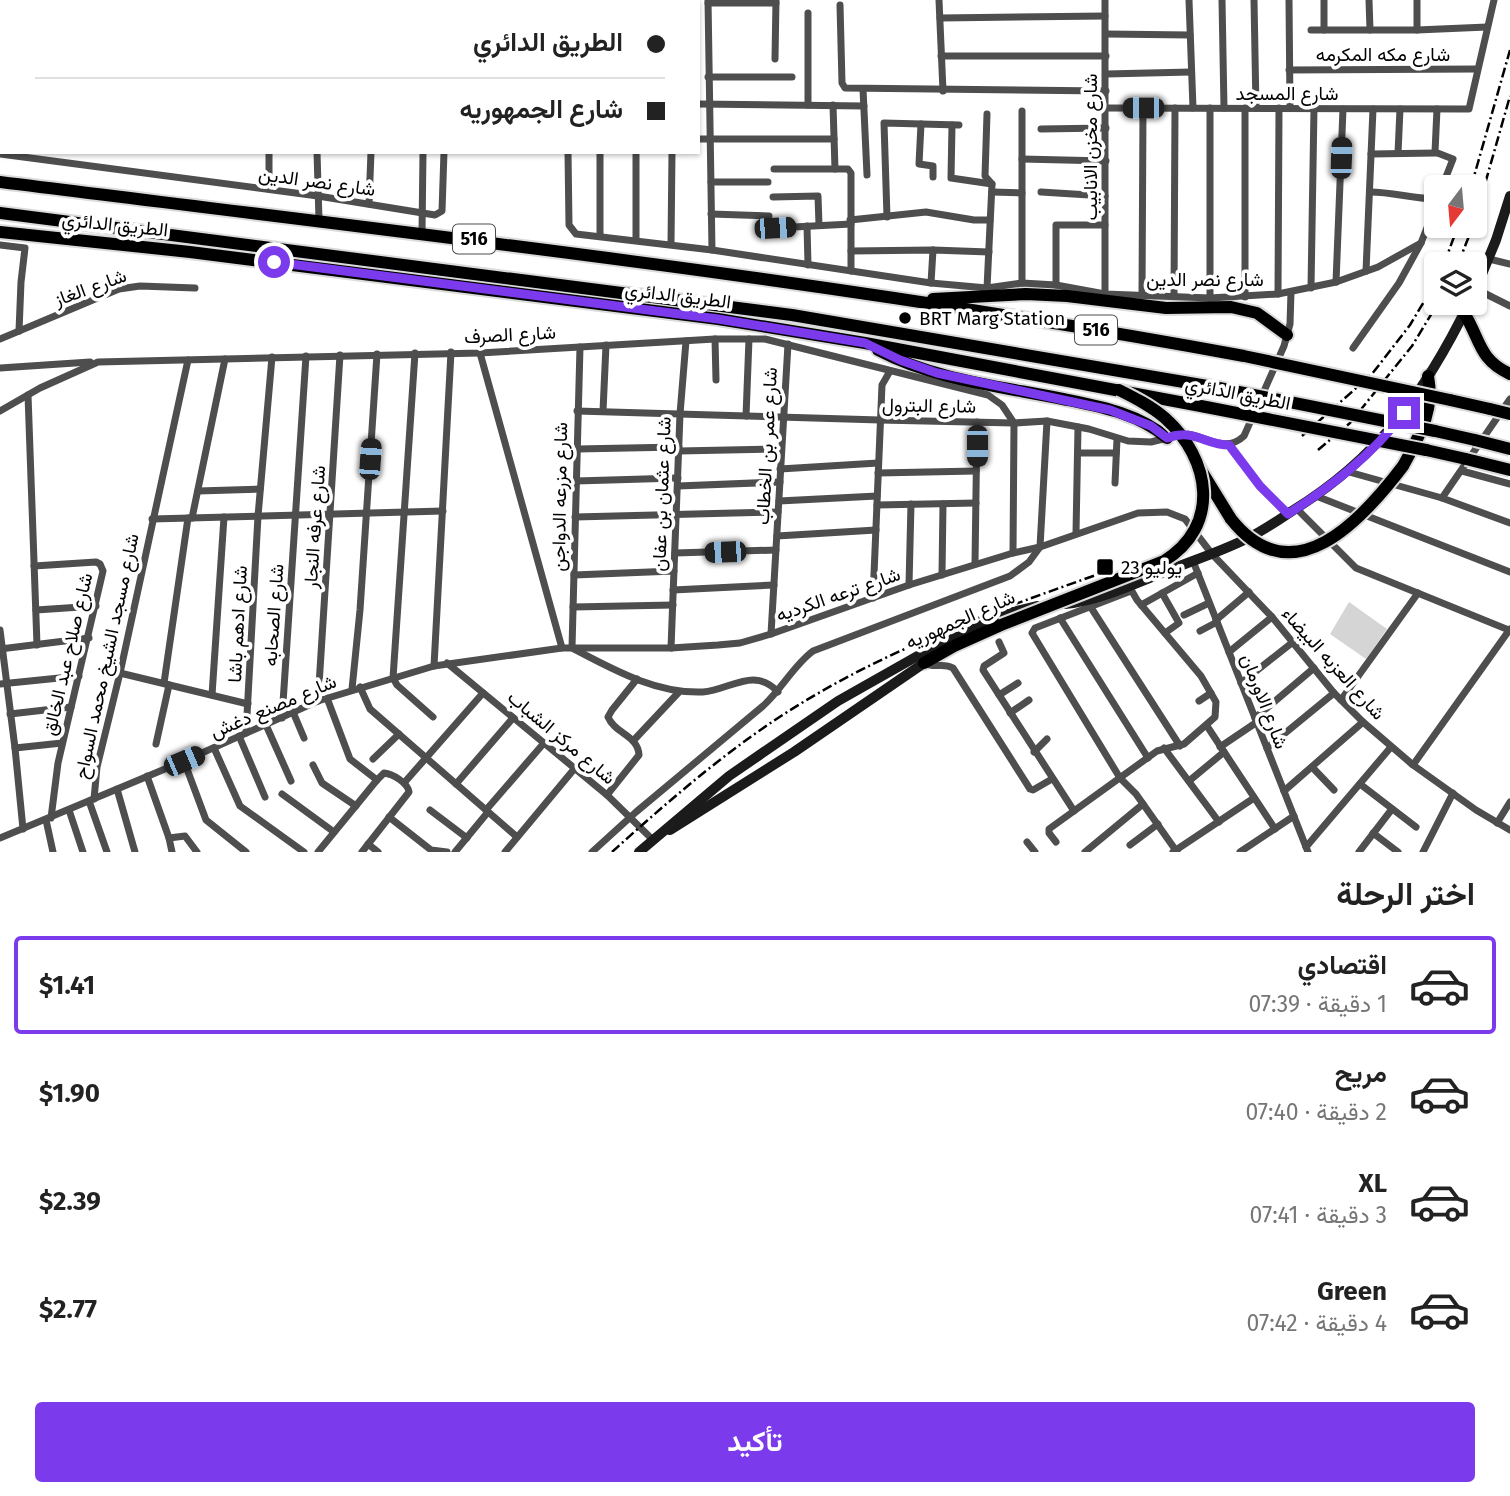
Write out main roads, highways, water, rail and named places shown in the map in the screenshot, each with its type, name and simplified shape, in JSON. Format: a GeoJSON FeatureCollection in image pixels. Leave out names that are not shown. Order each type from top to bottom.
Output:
{"type":"FeatureCollection","features":[{"type":"Feature","properties":{"kind":"highway","name":"الطريق الدائري"},"geometry":{"type":"LineString","coordinates":[[0,182],[422,233],[902,300],[1244,356],[1510,414]]}},
{"type":"Feature","properties":{"kind":"highway","name":"الطريق الدائري"},"geometry":{"type":"LineString","coordinates":[[0,213],[717,305],[1219,388],[1435,431],[1510,449]]}},
{"type":"Feature","properties":{"kind":"highway","name":"الطريق الدائري"},"geometry":{"type":"LineString","coordinates":[[0,232],[190,252],[718,319],[865,343],[1384,440],[1510,470]]}},
{"type":"Feature","properties":{"kind":"highway"},"geometry":{"type":"LineString","coordinates":[[902,300],[1026,294],[1166,308],[1231,306],[1257,313],[1287,335]]}},
{"type":"Feature","properties":{"kind":"highway"},"geometry":{"type":"LineString","coordinates":[[1470,315],[1486,358],[1510,374]]}},
{"type":"Feature","properties":{"kind":"highway"},"geometry":{"type":"LineString","coordinates":[[865,343],[900,360],[937,373],[1110,410],[1151,426],[1167,438]]}},
{"type":"Feature","properties":{"kind":"highway"},"geometry":{"type":"LineString","coordinates":[[1119,390],[1151,407],[1178,432],[1231,519],[1243,532],[1266,546],[1296,551],[1325,544],[1341,533],[1375,500],[1403,466],[1428,415],[1431,396],[1428,376]]}},
{"type":"Feature","properties":{"kind":"highway"},"geometry":{"type":"LineString","coordinates":[[922,658],[1156,565],[1178,551],[1195,530],[1202,511],[1204,492],[1198,463]]}},
{"type":"Feature","properties":{"kind":"main road"},"geometry":{"type":"LineString","coordinates":[[1487,264],[1510,196]]}},
{"type":"Feature","properties":{"kind":"main road","name":"شارع الجمهوريه"},"geometry":{"type":"LineString","coordinates":[[639,852],[702,796],[838,701],[1009,613],[1050,604],[1083,601],[1130,588],[1252,536],[1317,496],[1349,472],[1395,424],[1428,376],[1463,315]]}},
{"type":"Feature","properties":{"kind":"main road","name":"شارع الجمهوريه"},"geometry":{"type":"LineString","coordinates":[[653,840],[768,769],[922,658]]}},
{"type":"Feature","properties":{"kind":"railway"},"geometry":{"type":"LineString","coordinates":[[1474,175],[1510,50]]}},
{"type":"Feature","properties":{"kind":"railway"},"geometry":{"type":"LineString","coordinates":[[1488,175],[1510,96]]}},
{"type":"Feature","properties":{"kind":"railway"},"geometry":{"type":"LineString","coordinates":[[1448,252],[1454,238]]}},
{"type":"Feature","properties":{"kind":"railway"},"geometry":{"type":"LineString","coordinates":[[1463,252],[1468,238]]}},
{"type":"Feature","properties":{"kind":"railway"},"geometry":{"type":"LineString","coordinates":[[1302,436],[1372,374],[1410,325],[1424,302]]}},
{"type":"Feature","properties":{"kind":"railway"},"geometry":{"type":"LineString","coordinates":[[1318,450],[1350,423],[1412,346],[1431,315]]}},
{"type":"Feature","properties":{"kind":"railway"},"geometry":{"type":"LineString","coordinates":[[612,852],[713,765],[756,733],[817,694],[941,633],[1113,569]]}},
{"type":"Feature","properties":{"kind":"place","name":"BRT Marg Station"},"geometry":{"type":"Point","coordinates":[905,318]}},
{"type":"Feature","properties":{"kind":"place","name":"23 يوليو"},"geometry":{"type":"Point","coordinates":[1105,567]}}]}
